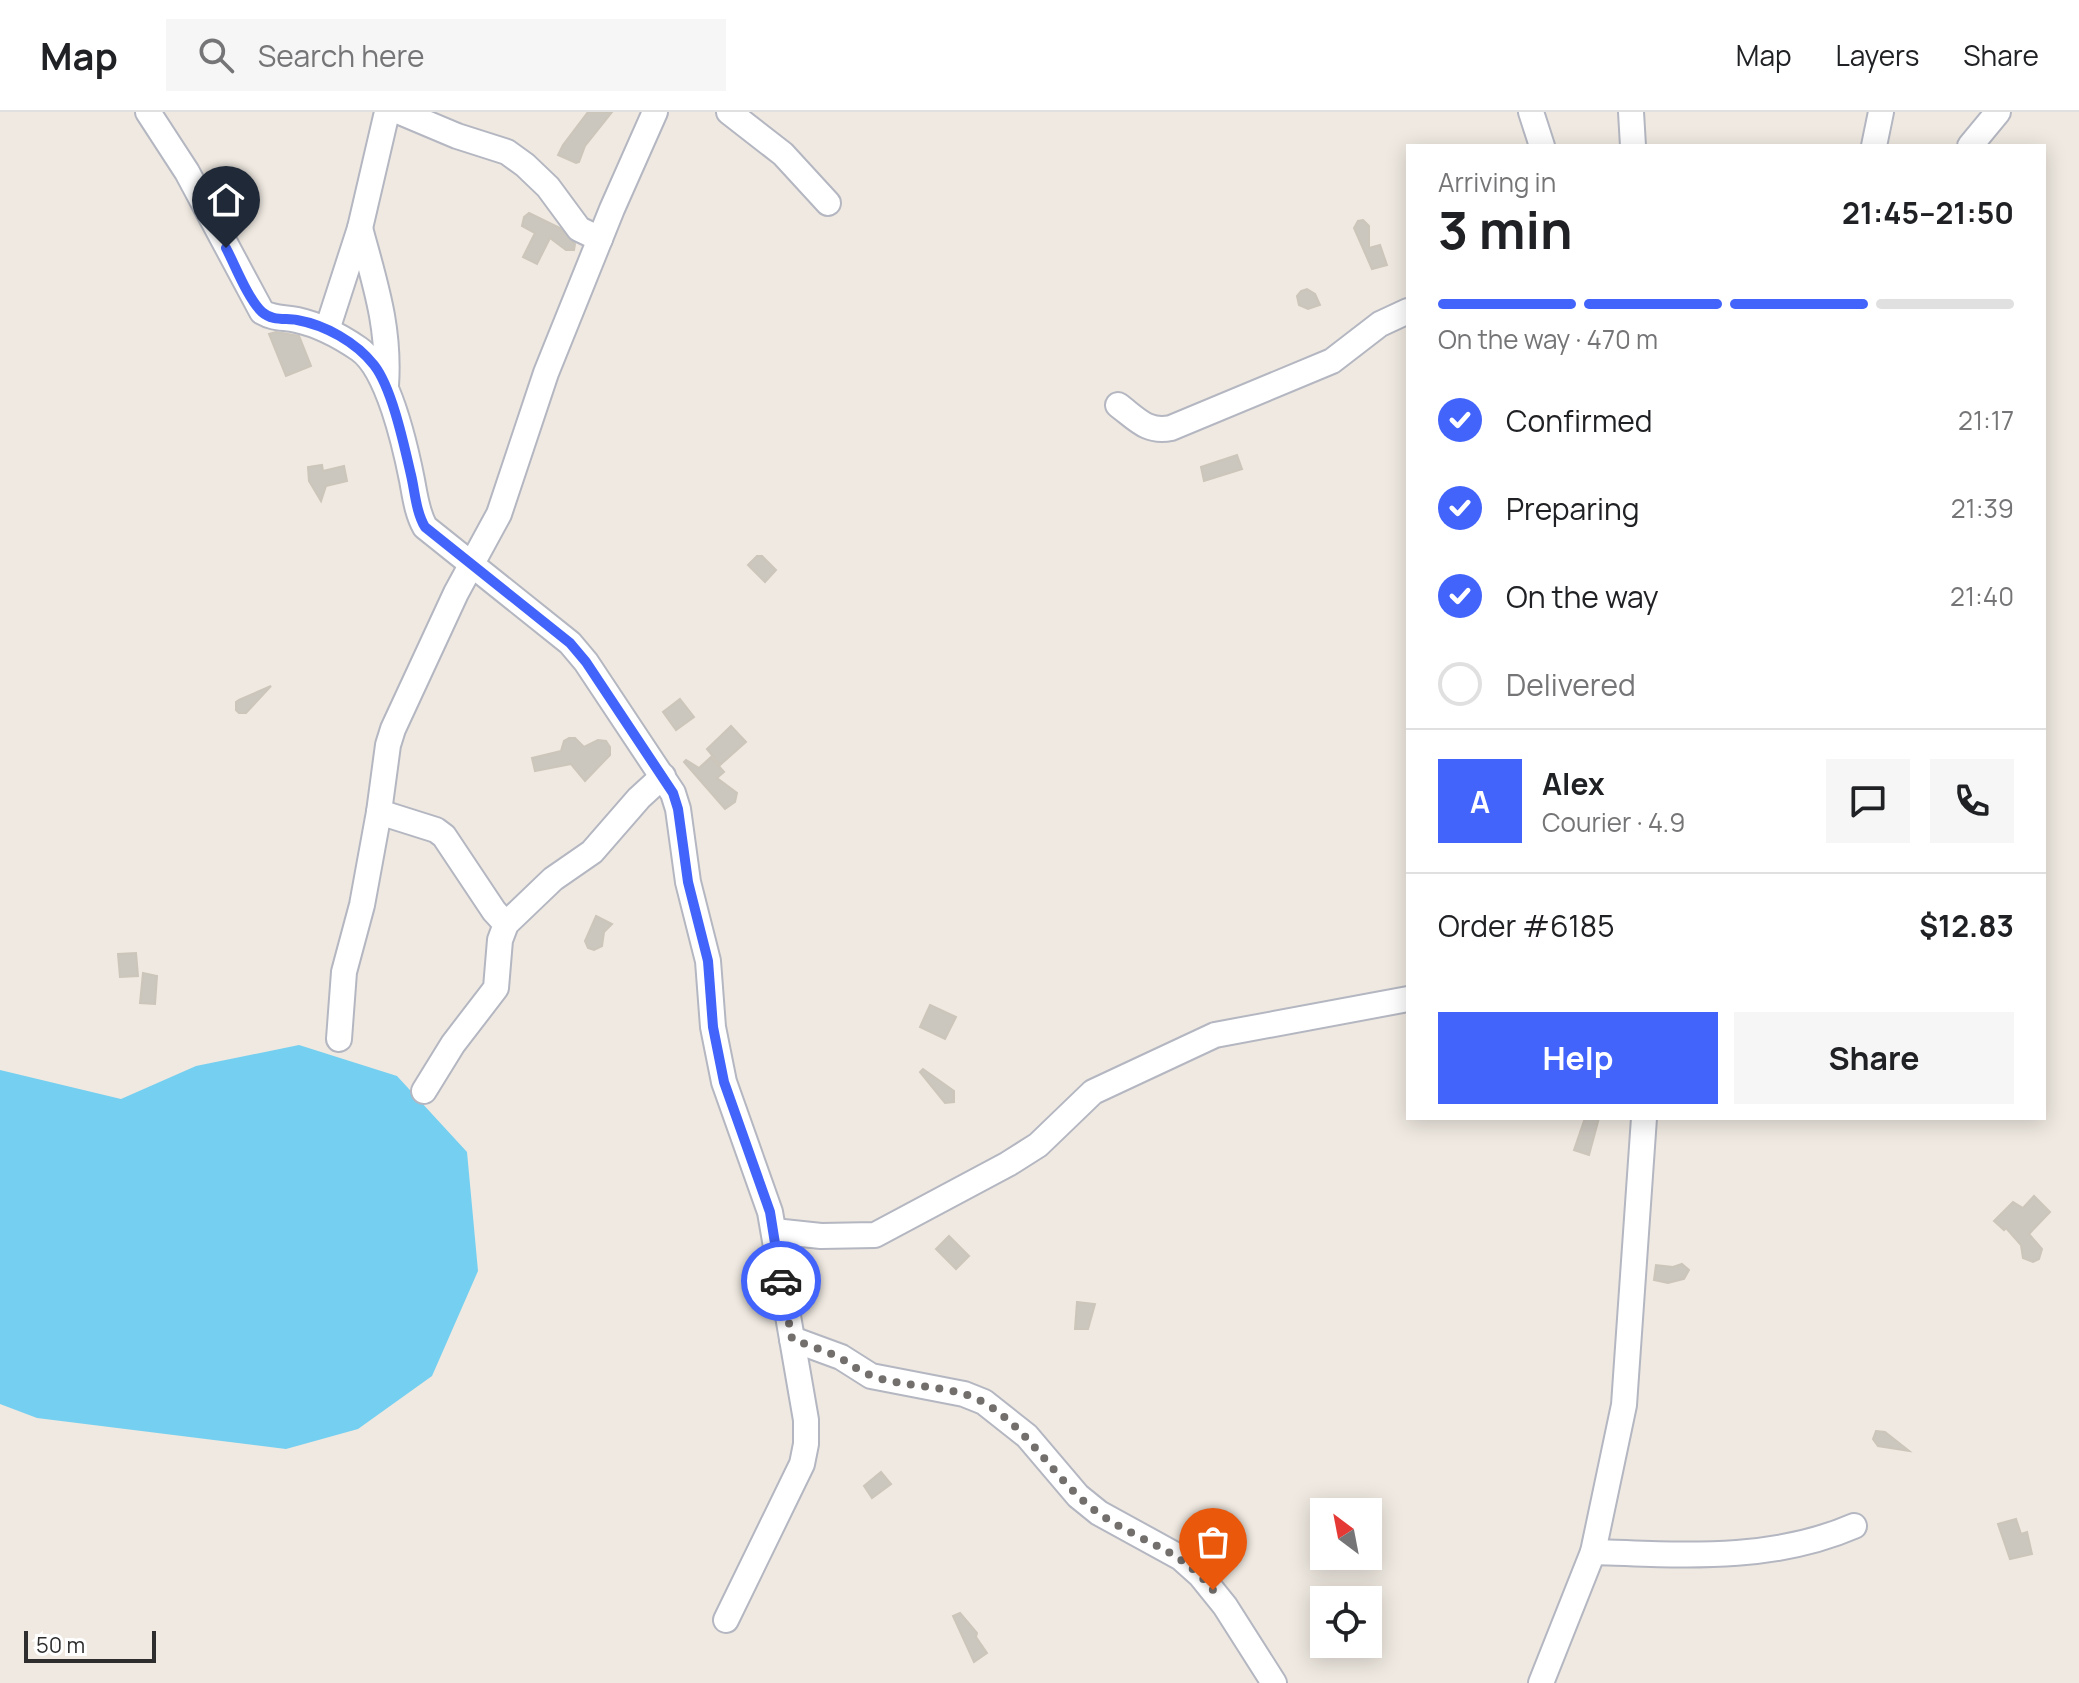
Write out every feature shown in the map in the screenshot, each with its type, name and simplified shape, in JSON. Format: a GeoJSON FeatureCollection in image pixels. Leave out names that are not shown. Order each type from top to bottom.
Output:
{"type":"FeatureCollection","features":[{"type":"Feature","properties":{"kind":"street"},"geometry":{"type":"LineString","coordinates":[[148,112],[187,172],[262,312],[274,319],[296,320],[327,330],[362,351],[377,368],[386,386],[411,474],[420,519],[425,527],[570,643],[663,776],[678,809],[688,882],[708,961],[713,1027],[724,1082],[774,1231],[806,1420],[802,1464],[726,1620]]}},
{"type":"Feature","properties":{"kind":"street"},"geometry":{"type":"LineString","coordinates":[[327,330],[360,228],[387,112]]}},
{"type":"Feature","properties":{"kind":"street"},"geometry":{"type":"LineString","coordinates":[[400,112],[457,136],[507,152],[548,187],[579,229],[600,239]]}},
{"type":"Feature","properties":{"kind":"street"},"geometry":{"type":"LineString","coordinates":[[339,1039],[344,972],[362,905],[393,729],[472,563],[499,514],[546,373],[655,112]]}},
{"type":"Feature","properties":{"kind":"street"},"geometry":{"type":"LineString","coordinates":[[729,112],[783,154],[828,203]]}},
{"type":"Feature","properties":{"kind":"street"},"geometry":{"type":"LineString","coordinates":[[1531,112],[1541,144]]}},
{"type":"Feature","properties":{"kind":"street"},"geometry":{"type":"LineString","coordinates":[[1631,112],[1633,144]]}},
{"type":"Feature","properties":{"kind":"street"},"geometry":{"type":"LineString","coordinates":[[1874,144],[1881,112]]}},
{"type":"Feature","properties":{"kind":"street"},"geometry":{"type":"LineString","coordinates":[[1972,144],[1998,112]]}},
{"type":"Feature","properties":{"kind":"street"},"geometry":{"type":"LineString","coordinates":[[360,228],[384,320],[388,352],[386,386]]}},
{"type":"Feature","properties":{"kind":"street"},"geometry":{"type":"LineString","coordinates":[[1118,405],[1146,427],[1158,431],[1171,428],[1332,361],[1380,324],[1406,312]]}},
{"type":"Feature","properties":{"kind":"street"},"geometry":{"type":"LineString","coordinates":[[424,1091],[453,1044],[496,988],[500,940],[506,924],[553,879],[592,852],[639,798],[663,776]]}},
{"type":"Feature","properties":{"kind":"street"},"geometry":{"type":"LineString","coordinates":[[379,812],[436,830],[444,836],[506,924]]}},
{"type":"Feature","properties":{"kind":"street"},"geometry":{"type":"LineString","coordinates":[[774,1231],[821,1236],[875,1235],[1028,1152],[1093,1092],[1215,1035],[1406,999]]}},
{"type":"Feature","properties":{"kind":"street"},"geometry":{"type":"LineString","coordinates":[[1541,1683],[1593,1552],[1624,1405],[1644,1120]]}},
{"type":"Feature","properties":{"kind":"street"},"geometry":{"type":"LineString","coordinates":[[792,1339],[841,1357],[871,1376],[964,1394],[984,1402],[1027,1436],[1078,1496],[1099,1513],[1181,1558],[1200,1575],[1225,1606],[1274,1683]]}},
{"type":"Feature","properties":{"kind":"street"},"geometry":{"type":"LineString","coordinates":[[1593,1552],[1749,1554],[1824,1539],[1854,1526]]}},
{"type":"Feature","properties":{"kind":"water"},"geometry":{"type":"Polygon","coordinates":[[[299,1045],[397,1076],[467,1152],[478,1271],[432,1376],[358,1429],[286,1449],[37,1418],[0,1404],[0,1070],[121,1099],[196,1066],[299,1045]]]}},
{"type":"Feature","properties":{"kind":"building"},"geometry":{"type":"Polygon","coordinates":[[[588,112],[612,112],[585,146],[579,162],[558,155],[563,145],[588,112]]]}},
{"type":"Feature","properties":{"kind":"building"},"geometry":{"type":"Polygon","coordinates":[[[529,213],[560,228],[575,244],[574,250],[566,250],[550,238],[537,264],[523,257],[535,233],[522,226],[524,217],[529,213]]]}},
{"type":"Feature","properties":{"kind":"building"},"geometry":{"type":"Polygon","coordinates":[[[1363,220],[1369,226],[1369,248],[1380,245],[1387,265],[1372,269],[1354,228],[1358,221],[1363,220]]]}},
{"type":"Feature","properties":{"kind":"building"},"geometry":{"type":"Polygon","coordinates":[[[1307,289],[1315,294],[1320,305],[1308,309],[1299,305],[1297,296],[1307,289]]]}},
{"type":"Feature","properties":{"kind":"building"},"geometry":{"type":"Polygon","coordinates":[[[276,332],[299,336],[311,366],[286,376],[269,334],[276,332]]]}},
{"type":"Feature","properties":{"kind":"building"},"geometry":{"type":"Polygon","coordinates":[[[1237,455],[1242,469],[1204,481],[1201,467],[1237,455]]]}},
{"type":"Feature","properties":{"kind":"building"},"geometry":{"type":"Polygon","coordinates":[[[322,465],[323,471],[344,466],[347,481],[326,486],[321,501],[309,481],[308,467],[322,465]]]}},
{"type":"Feature","properties":{"kind":"building"},"geometry":{"type":"Polygon","coordinates":[[[757,556],[762,556],[776,570],[765,582],[748,565],[757,556]]]}},
{"type":"Feature","properties":{"kind":"building"},"geometry":{"type":"Polygon","coordinates":[[[271,686],[246,713],[236,710],[236,702],[271,686]]]}},
{"type":"Feature","properties":{"kind":"building"},"geometry":{"type":"Polygon","coordinates":[[[680,699],[694,717],[676,730],[663,712],[680,699]]]}},
{"type":"Feature","properties":{"kind":"building"},"geometry":{"type":"Polygon","coordinates":[[[731,726],[746,742],[720,765],[707,749],[731,726]]]}},
{"type":"Feature","properties":{"kind":"building"},"geometry":{"type":"Polygon","coordinates":[[[575,738],[584,747],[598,740],[606,741],[610,755],[585,781],[571,764],[535,771],[532,758],[561,751],[564,741],[575,738]]]}},
{"type":"Feature","properties":{"kind":"building"},"geometry":{"type":"Polygon","coordinates":[[[711,757],[724,772],[717,778],[737,793],[735,802],[725,809],[684,762],[686,760],[699,768],[711,757]]]}},
{"type":"Feature","properties":{"kind":"building"},"geometry":{"type":"Polygon","coordinates":[[[596,916],[612,924],[604,932],[602,946],[594,950],[588,948],[585,941],[596,916]]]}},
{"type":"Feature","properties":{"kind":"building"},"geometry":{"type":"Polygon","coordinates":[[[136,953],[138,976],[120,977],[118,954],[136,953]]]}},
{"type":"Feature","properties":{"kind":"building"},"geometry":{"type":"Polygon","coordinates":[[[143,973],[157,976],[155,1004],[140,1003],[143,973]]]}},
{"type":"Feature","properties":{"kind":"building"},"geometry":{"type":"Polygon","coordinates":[[[930,1005],[956,1017],[945,1039],[920,1027],[930,1005]]]}},
{"type":"Feature","properties":{"kind":"building"},"geometry":{"type":"Polygon","coordinates":[[[923,1069],[954,1091],[954,1102],[945,1103],[920,1072],[923,1069]]]}},
{"type":"Feature","properties":{"kind":"building"},"geometry":{"type":"Polygon","coordinates":[[[1584,1120],[1598,1120],[1589,1155],[1574,1150],[1584,1120]]]}},
{"type":"Feature","properties":{"kind":"building"},"geometry":{"type":"Polygon","coordinates":[[[2034,1196],[2050,1212],[2029,1234],[2042,1249],[2039,1259],[2033,1262],[2023,1258],[2021,1245],[2006,1228],[2004,1230],[1994,1221],[2013,1202],[2023,1208],[2034,1196]]]}},
{"type":"Feature","properties":{"kind":"building"},"geometry":{"type":"Polygon","coordinates":[[[949,1236],[969,1256],[956,1269],[936,1249],[949,1236]]]}},
{"type":"Feature","properties":{"kind":"building"},"geometry":{"type":"Polygon","coordinates":[[[1682,1264],[1689,1270],[1684,1279],[1668,1283],[1654,1280],[1656,1265],[1673,1267],[1682,1264]]]}},
{"type":"Feature","properties":{"kind":"building"},"geometry":{"type":"Polygon","coordinates":[[[1077,1302],[1095,1304],[1088,1329],[1075,1329],[1077,1302]]]}},
{"type":"Feature","properties":{"kind":"building"},"geometry":{"type":"Polygon","coordinates":[[[1876,1431],[1885,1432],[1909,1451],[1878,1446],[1873,1439],[1876,1431]]]}},
{"type":"Feature","properties":{"kind":"building"},"geometry":{"type":"Polygon","coordinates":[[[881,1472],[891,1484],[872,1498],[864,1486],[881,1472]]]}},
{"type":"Feature","properties":{"kind":"building"},"geometry":{"type":"Polygon","coordinates":[[[2016,1519],[2021,1534],[2027,1532],[2032,1554],[2010,1559],[1998,1524],[2016,1519]]]}},
{"type":"Feature","properties":{"kind":"building"},"geometry":{"type":"Polygon","coordinates":[[[960,1613],[977,1633],[976,1637],[987,1653],[974,1662],[953,1616],[960,1613]]]}},
{"type":"Feature","properties":{"kind":"way so far"},"geometry":{"type":"LineString","coordinates":[[781,1281],[792,1339],[841,1357],[871,1376],[964,1394],[984,1402],[1027,1436],[1078,1496],[1099,1513],[1181,1558],[1213,1590]]}},
{"type":"Feature","properties":{"kind":"route"},"geometry":{"type":"LineString","coordinates":[[226,248],[262,312],[274,319],[296,320],[327,330],[362,351],[377,368],[386,386],[411,474],[420,519],[425,527],[570,643],[586,662],[673,793],[688,882],[708,961],[713,1027],[724,1082],[770,1212],[781,1281]]}}]}
